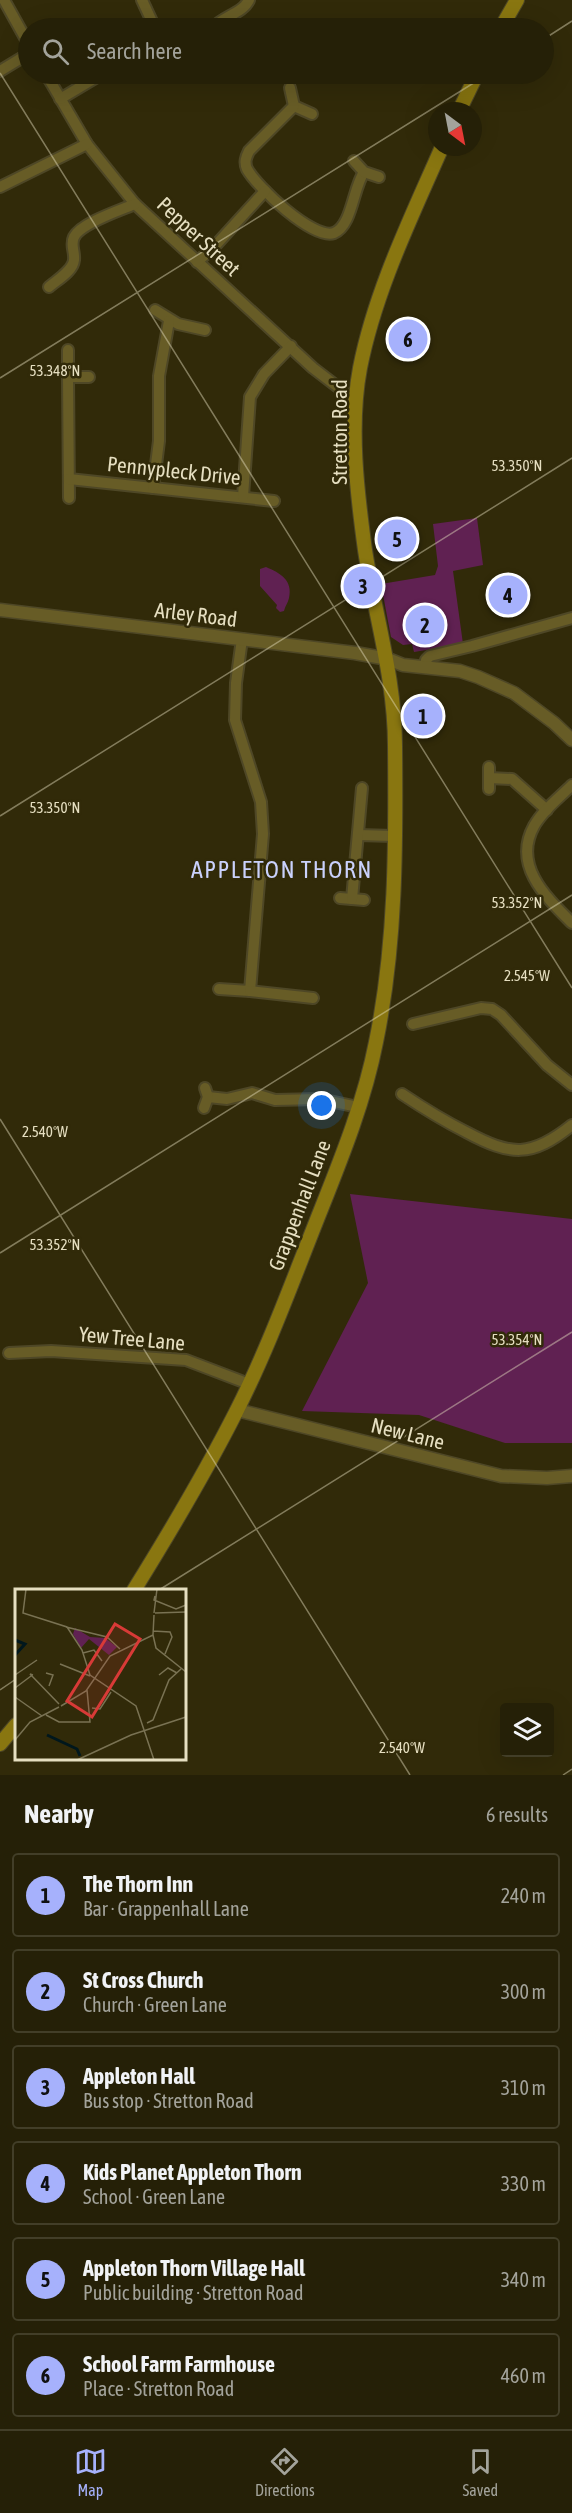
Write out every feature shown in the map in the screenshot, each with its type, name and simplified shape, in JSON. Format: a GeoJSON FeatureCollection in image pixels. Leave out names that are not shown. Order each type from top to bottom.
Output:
{"type":"FeatureCollection","features":[{"type":"Feature","properties":{"kind":"main road"},"geometry":{"type":"LineString","coordinates":[[507,18],[517,0]]}},
{"type":"Feature","properties":{"kind":"main road"},"geometry":{"type":"LineString","coordinates":[[463,102],[472,84]]}},
{"type":"Feature","properties":{"kind":"main road","name":"Stretton Road"},"geometry":{"type":"LineString","coordinates":[[388,659],[366,551],[358,479],[356,401],[360,370],[382,290],[438,156]]}},
{"type":"Feature","properties":{"kind":"main road","name":"Grappenhall Lane"},"geometry":{"type":"LineString","coordinates":[[135,1589],[193,1492],[249,1384],[323,1203],[358,1107],[376,1047],[390,933],[394,836],[394,706],[388,659]]}},
{"type":"Feature","properties":{"kind":"main road"},"geometry":{"type":"LineString","coordinates":[[0,1744],[15,1726]]}},
{"type":"Feature","properties":{"kind":"street"},"geometry":{"type":"LineString","coordinates":[[4,0],[18,25]]}},
{"type":"Feature","properties":{"kind":"street"},"geometry":{"type":"LineString","coordinates":[[142,0],[150,18]]}},
{"type":"Feature","properties":{"kind":"street"},"geometry":{"type":"LineString","coordinates":[[224,18],[242,9],[249,0]]}},
{"type":"Feature","properties":{"kind":"street"},"geometry":{"type":"LineString","coordinates":[[0,71],[18,60]]}},
{"type":"Feature","properties":{"kind":"street","name":"Pepper Street"},"geometry":{"type":"LineString","coordinates":[[52,84],[87,144],[135,204],[291,346],[313,369],[356,401]]}},
{"type":"Feature","properties":{"kind":"street"},"geometry":{"type":"LineString","coordinates":[[60,99],[85,84]]}},
{"type":"Feature","properties":{"kind":"street"},"geometry":{"type":"LineString","coordinates":[[290,88],[294,106]]}},
{"type":"Feature","properties":{"kind":"street"},"geometry":{"type":"LineString","coordinates":[[294,106],[312,114]]}},
{"type":"Feature","properties":{"kind":"street"},"geometry":{"type":"LineString","coordinates":[[294,106],[249,151],[245,159],[246,168],[266,191],[310,228],[322,234],[333,233],[346,220],[358,180],[364,172]]}},
{"type":"Feature","properties":{"kind":"street"},"geometry":{"type":"LineString","coordinates":[[0,187],[87,144]]}},
{"type":"Feature","properties":{"kind":"street"},"geometry":{"type":"LineString","coordinates":[[354,161],[364,172],[379,177]]}},
{"type":"Feature","properties":{"kind":"street"},"geometry":{"type":"LineString","coordinates":[[197,262],[266,191]]}},
{"type":"Feature","properties":{"kind":"street"},"geometry":{"type":"LineString","coordinates":[[50,287],[71,267],[74,260],[72,245],[75,235],[83,227],[135,204]]}},
{"type":"Feature","properties":{"kind":"street"},"geometry":{"type":"LineString","coordinates":[[155,310],[170,321],[205,330]]}},
{"type":"Feature","properties":{"kind":"street"},"geometry":{"type":"LineString","coordinates":[[153,488],[159,441],[159,376],[170,321]]}},
{"type":"Feature","properties":{"kind":"street"},"geometry":{"type":"LineString","coordinates":[[243,497],[250,397],[264,374],[291,346]]}},
{"type":"Feature","properties":{"kind":"street"},"geometry":{"type":"LineString","coordinates":[[68,350],[69,498]]}},
{"type":"Feature","properties":{"kind":"street"},"geometry":{"type":"LineString","coordinates":[[68,377],[89,377]]}},
{"type":"Feature","properties":{"kind":"street","name":"Pennypleck Drive"},"geometry":{"type":"LineString","coordinates":[[69,479],[274,501]]}},
{"type":"Feature","properties":{"kind":"street","name":"Arley Road"},"geometry":{"type":"LineString","coordinates":[[0,610],[355,652],[388,659],[403,666],[424,666],[460,671],[514,693],[554,723],[572,740]]}},
{"type":"Feature","properties":{"kind":"street"},"geometry":{"type":"LineString","coordinates":[[424,666],[430,656],[572,618]]}},
{"type":"Feature","properties":{"kind":"street"},"geometry":{"type":"LineString","coordinates":[[242,639],[236,683],[235,720],[261,801],[263,834],[250,992]]}},
{"type":"Feature","properties":{"kind":"street"},"geometry":{"type":"LineString","coordinates":[[489,778],[512,779],[547,810]]}},
{"type":"Feature","properties":{"kind":"street"},"geometry":{"type":"LineString","coordinates":[[572,785],[533,827],[529,845],[529,864],[536,883],[572,922]]}},
{"type":"Feature","properties":{"kind":"street"},"geometry":{"type":"LineString","coordinates":[[352,899],[362,788]]}},
{"type":"Feature","properties":{"kind":"street"},"geometry":{"type":"LineString","coordinates":[[358,835],[394,836]]}},
{"type":"Feature","properties":{"kind":"street"},"geometry":{"type":"LineString","coordinates":[[340,898],[364,900]]}},
{"type":"Feature","properties":{"kind":"street"},"geometry":{"type":"LineString","coordinates":[[219,989],[313,998]]}},
{"type":"Feature","properties":{"kind":"street"},"geometry":{"type":"LineString","coordinates":[[413,1024],[481,1008],[492,1010],[501,1015],[547,1065],[572,1084]]}},
{"type":"Feature","properties":{"kind":"street"},"geometry":{"type":"LineString","coordinates":[[204,1108],[206,1093],[227,1099],[257,1094],[275,1100],[321,1099],[358,1107]]}},
{"type":"Feature","properties":{"kind":"street"},"geometry":{"type":"LineString","coordinates":[[400,1093],[437,1117],[495,1148],[515,1150],[533,1148],[558,1136],[572,1125]]}},
{"type":"Feature","properties":{"kind":"street","name":"Yew Tree Lane"},"geometry":{"type":"LineString","coordinates":[[9,1353],[51,1351],[186,1360],[249,1384]]}},
{"type":"Feature","properties":{"kind":"street","name":"New Lane"},"geometry":{"type":"LineString","coordinates":[[237,1410],[492,1474],[525,1478],[572,1476]]}},
{"type":"Feature","properties":{"kind":"shaded area"},"geometry":{"type":"Polygon","coordinates":[[[477,518],[483,565],[453,571],[463,644],[414,652],[412,644],[403,645],[391,637],[381,584],[435,575],[438,566],[433,524],[477,518]]]}},
{"type":"Feature","properties":{"kind":"shaded area"},"geometry":{"type":"Polygon","coordinates":[[[266,567],[284,578],[289,586],[289,598],[284,611],[280,612],[276,608],[277,605],[260,586],[260,569],[266,567]]]}},
{"type":"Feature","properties":{"kind":"shaded area"},"geometry":{"type":"Polygon","coordinates":[[[350,1194],[572,1219],[572,1443],[505,1443],[419,1415],[302,1411],[368,1283],[350,1194]]]}},
{"type":"Feature","properties":{"kind":"place","name":"School Farm Farmhouse"},"geometry":{"type":"Point","coordinates":[408,339]}},
{"type":"Feature","properties":{"kind":"place","name":"Appleton Thorn Village Hall"},"geometry":{"type":"Point","coordinates":[397,539]}},
{"type":"Feature","properties":{"kind":"place","name":"Appleton Hall"},"geometry":{"type":"Point","coordinates":[363,586]}},
{"type":"Feature","properties":{"kind":"place","name":"Kids Planet Appleton Thorn"},"geometry":{"type":"Point","coordinates":[508,595]}},
{"type":"Feature","properties":{"kind":"place","name":"St Cross Church"},"geometry":{"type":"Point","coordinates":[425,625]}},
{"type":"Feature","properties":{"kind":"place","name":"The Thorn Inn"},"geometry":{"type":"Point","coordinates":[423,716]}},
{"type":"Feature","properties":{"kind":"district","name":"APPLETON THORN"},"geometry":{"type":"Point","coordinates":[282,869]}}]}
